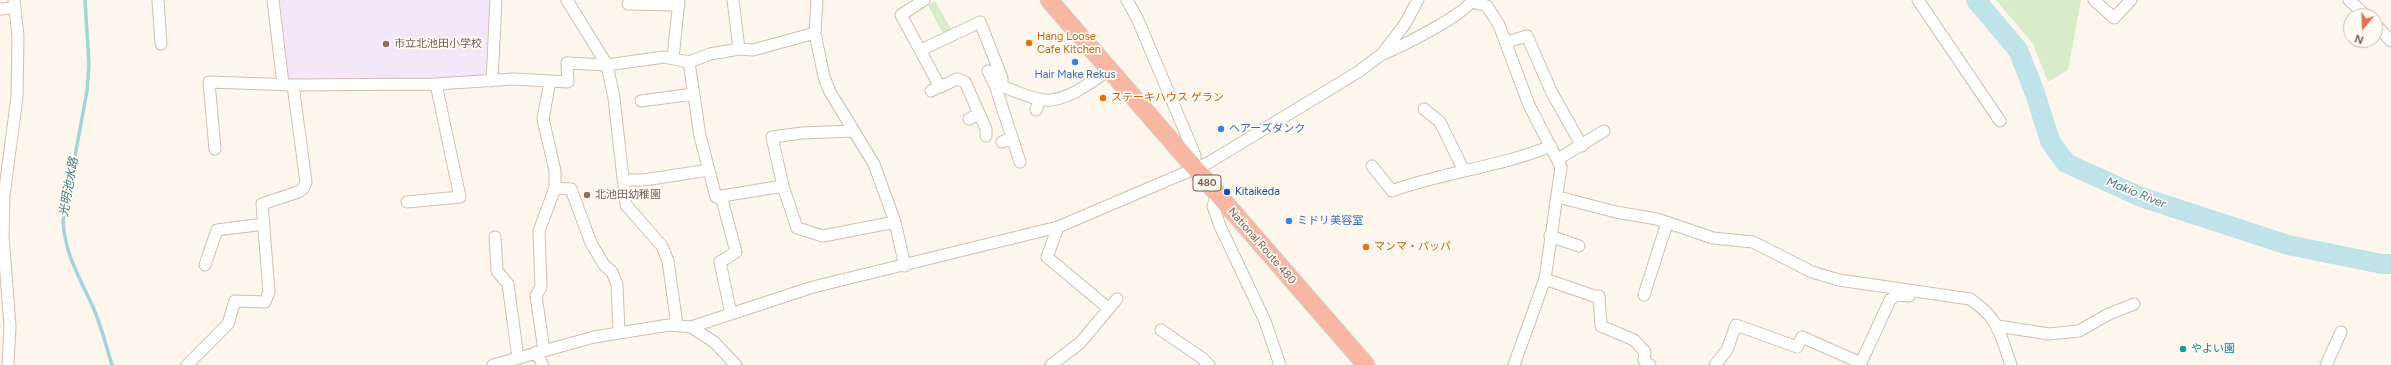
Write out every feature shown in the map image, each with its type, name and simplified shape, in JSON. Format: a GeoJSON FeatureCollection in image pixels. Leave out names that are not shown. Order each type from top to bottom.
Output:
{"type":"FeatureCollection","features":[{"type":"Feature","properties":{"kind":"highway","name":"National Route 480"},"geometry":{"type":"LineString","coordinates":[[1049,0],[1366,365]]}},
{"type":"Feature","properties":{"kind":"street"},"geometry":{"type":"LineString","coordinates":[[158,0],[161,44]]}},
{"type":"Feature","properties":{"kind":"street"},"geometry":{"type":"LineString","coordinates":[[187,365],[228,324],[236,301],[265,302],[269,292],[262,204],[298,192],[303,189],[306,182],[273,0]]}},
{"type":"Feature","properties":{"kind":"street"},"geometry":{"type":"LineString","coordinates":[[492,81],[496,0]]}},
{"type":"Feature","properties":{"kind":"street"},"geometry":{"type":"LineString","coordinates":[[567,0],[607,65],[614,98],[626,205],[633,215],[656,238],[668,261],[677,325]]}},
{"type":"Feature","properties":{"kind":"street"},"geometry":{"type":"LineString","coordinates":[[733,0],[739,48]]}},
{"type":"Feature","properties":{"kind":"street"},"geometry":{"type":"LineString","coordinates":[[817,0],[815,33],[824,77],[853,131],[874,164],[895,222],[905,266]]}},
{"type":"Feature","properties":{"kind":"street"},"geometry":{"type":"LineString","coordinates":[[924,0],[901,15],[921,50],[935,88],[957,79],[964,82],[986,129],[986,136]]}},
{"type":"Feature","properties":{"kind":"street"},"geometry":{"type":"LineString","coordinates":[[1127,0],[1137,18],[1196,155],[1196,169]]}},
{"type":"Feature","properties":{"kind":"street"},"geometry":{"type":"LineString","coordinates":[[1382,54],[1405,24],[1418,0]]}},
{"type":"Feature","properties":{"kind":"street"},"geometry":{"type":"LineString","coordinates":[[1918,0],[2000,121]]}},
{"type":"Feature","properties":{"kind":"street"},"geometry":{"type":"LineString","coordinates":[[2094,0],[2114,18],[2131,0]]}},
{"type":"Feature","properties":{"kind":"street"},"geometry":{"type":"LineString","coordinates":[[2349,0],[2358,8]]}},
{"type":"Feature","properties":{"kind":"street"},"geometry":{"type":"LineString","coordinates":[[691,327],[813,287],[905,266],[1058,227],[1196,169],[1358,72],[1382,54],[1412,42],[1472,1],[1487,6],[1499,25],[1529,105],[1561,167],[1558,197],[1550,236],[1545,279],[1514,365]]}},
{"type":"Feature","properties":{"kind":"street"},"geometry":{"type":"LineString","coordinates":[[628,4],[679,2],[673,58]]}},
{"type":"Feature","properties":{"kind":"street"},"geometry":{"type":"LineString","coordinates":[[0,9],[14,4],[18,36],[17,97],[4,196],[2,236],[10,326],[8,365]]}},
{"type":"Feature","properties":{"kind":"street"},"geometry":{"type":"LineString","coordinates":[[921,50],[980,22],[1002,78],[998,86]]}},
{"type":"Feature","properties":{"kind":"street"},"geometry":{"type":"LineString","coordinates":[[2383,32],[2391,41]]}},
{"type":"Feature","properties":{"kind":"street"},"geometry":{"type":"LineString","coordinates":[[215,149],[209,82],[288,84],[436,84],[514,79],[568,82],[567,62],[607,65],[664,57],[689,62],[710,54],[739,48],[753,50],[815,33]]}},
{"type":"Feature","properties":{"kind":"street"},"geometry":{"type":"LineString","coordinates":[[1506,42],[1527,36],[1552,93],[1582,146]]}},
{"type":"Feature","properties":{"kind":"street"},"geometry":{"type":"LineString","coordinates":[[689,62],[700,136],[716,197],[783,186]]}},
{"type":"Feature","properties":{"kind":"street"},"geometry":{"type":"LineString","coordinates":[[998,86],[1040,99],[1059,98],[1109,70]]}},
{"type":"Feature","properties":{"kind":"street"},"geometry":{"type":"LineString","coordinates":[[988,71],[998,86],[1006,140],[1020,162]]}},
{"type":"Feature","properties":{"kind":"street"},"geometry":{"type":"LineString","coordinates":[[543,365],[540,351],[536,296],[541,287],[538,238],[555,188],[555,171],[543,119],[550,81]]}},
{"type":"Feature","properties":{"kind":"street"},"geometry":{"type":"LineString","coordinates":[[407,202],[460,197],[436,84]]}},
{"type":"Feature","properties":{"kind":"street"},"geometry":{"type":"LineString","coordinates":[[641,102],[693,94]]}},
{"type":"Feature","properties":{"kind":"street"},"geometry":{"type":"LineString","coordinates":[[1036,110],[1040,99]]}},
{"type":"Feature","properties":{"kind":"street"},"geometry":{"type":"LineString","coordinates":[[1424,109],[1440,122],[1464,172]]}},
{"type":"Feature","properties":{"kind":"street"},"geometry":{"type":"LineString","coordinates":[[969,119],[979,114]]}},
{"type":"Feature","properties":{"kind":"street"},"geometry":{"type":"LineString","coordinates":[[853,131],[802,133],[772,137],[783,186],[797,228],[823,236],[895,222]]}},
{"type":"Feature","properties":{"kind":"street"},"geometry":{"type":"LineString","coordinates":[[1558,159],[1582,146],[1604,131]]}},
{"type":"Feature","properties":{"kind":"street"},"geometry":{"type":"LineString","coordinates":[[1372,166],[1392,191],[1409,184],[1527,156],[1551,146]]}},
{"type":"Feature","properties":{"kind":"street"},"geometry":{"type":"LineString","coordinates":[[623,180],[644,180],[709,170]]}},
{"type":"Feature","properties":{"kind":"street"},"geometry":{"type":"LineString","coordinates":[[555,188],[571,189],[591,242],[604,265],[612,272],[617,284],[619,332]]}},
{"type":"Feature","properties":{"kind":"street"},"geometry":{"type":"LineString","coordinates":[[1217,194],[1213,206],[1220,226],[1265,321],[1280,365]]}},
{"type":"Feature","properties":{"kind":"street"},"geometry":{"type":"LineString","coordinates":[[722,196],[736,252],[720,262],[731,314]]}},
{"type":"Feature","properties":{"kind":"street"},"geometry":{"type":"LineString","coordinates":[[1558,197],[1667,223],[1713,238],[1753,242],[1812,272],[1839,280],[1970,299],[1986,310],[1998,326],[2011,365]]}},
{"type":"Feature","properties":{"kind":"street"},"geometry":{"type":"LineString","coordinates":[[1644,295],[1667,223]]}},
{"type":"Feature","properties":{"kind":"street"},"geometry":{"type":"LineString","coordinates":[[205,265],[217,230],[264,224]]}},
{"type":"Feature","properties":{"kind":"street"},"geometry":{"type":"LineString","coordinates":[[1058,227],[1047,257],[1108,308]]}},
{"type":"Feature","properties":{"kind":"street"},"geometry":{"type":"LineString","coordinates":[[1550,236],[1579,246]]}},
{"type":"Feature","properties":{"kind":"street"},"geometry":{"type":"LineString","coordinates":[[494,237],[497,271],[508,284],[518,358]]}},
{"type":"Feature","properties":{"kind":"street"},"geometry":{"type":"LineString","coordinates":[[1545,279],[1594,296],[1599,296],[1601,326],[1634,340],[1645,352],[1645,363]]}},
{"type":"Feature","properties":{"kind":"street"},"geometry":{"type":"LineString","coordinates":[[1714,365],[1727,350],[1736,325],[1797,347],[1802,337],[1861,364],[1890,300],[1896,294],[1922,298],[1930,293]]}},
{"type":"Feature","properties":{"kind":"street"},"geometry":{"type":"LineString","coordinates":[[1051,365],[1080,343],[1117,299]]}},
{"type":"Feature","properties":{"kind":"street"},"geometry":{"type":"LineString","coordinates":[[1998,326],[2049,334],[2079,331],[2107,315],[2134,304]]}},
{"type":"Feature","properties":{"kind":"street"},"geometry":{"type":"LineString","coordinates":[[493,365],[540,351],[619,332],[677,325],[691,327],[714,342],[736,365]]}},
{"type":"Feature","properties":{"kind":"street"},"geometry":{"type":"LineString","coordinates":[[1998,326],[1998,347],[2003,365]]}},
{"type":"Feature","properties":{"kind":"street"},"geometry":{"type":"LineString","coordinates":[[1161,330],[1202,358],[1209,365]]}},
{"type":"Feature","properties":{"kind":"street"},"geometry":{"type":"LineString","coordinates":[[2326,365],[2341,332]]}},
{"type":"Feature","properties":{"kind":"shaded area","name":"市立北池田小学校"},"geometry":{"type":"Polygon","coordinates":[[[276,0],[491,0],[490,74],[488,79],[292,81],[285,76],[276,0]]]}},
{"type":"Feature","properties":{"kind":"green space"},"geometry":{"type":"Polygon","coordinates":[[[1996,0],[2081,0],[2068,70],[2048,82],[2033,44],[1996,0]]]}},
{"type":"Feature","properties":{"kind":"green space"},"geometry":{"type":"Polygon","coordinates":[[[935,1],[951,29],[943,34],[928,5],[935,1]]]}},
{"type":"Feature","properties":{"kind":"waterway","name":"光明池水路"},"geometry":{"type":"LineString","coordinates":[[85,0],[89,64],[87,91],[63,221],[64,233],[70,255],[96,314],[112,365]]}},
{"type":"Feature","properties":{"kind":"waterway","name":"Makio River"},"geometry":{"type":"LineString","coordinates":[[1976,0],[2018,50],[2035,93],[2050,141],[2066,163],[2141,197],[2288,245],[2382,264],[2391,264]]}},
{"type":"Feature","properties":{"kind":"place","name":"Hang Loose Cafe Kitchen"},"geometry":{"type":"Point","coordinates":[1029,43]}},
{"type":"Feature","properties":{"kind":"place","name":"市立北池田小学校"},"geometry":{"type":"Point","coordinates":[386,44]}},
{"type":"Feature","properties":{"kind":"place","name":"Hair Make Rekus"},"geometry":{"type":"Point","coordinates":[1075,62]}},
{"type":"Feature","properties":{"kind":"place","name":"ステーキハウス ゲラン"},"geometry":{"type":"Point","coordinates":[1103,98]}},
{"type":"Feature","properties":{"kind":"place","name":"ヘアーズダンク"},"geometry":{"type":"Point","coordinates":[1221,129]}},
{"type":"Feature","properties":{"kind":"place","name":"Kitaikeda"},"geometry":{"type":"Point","coordinates":[1227,192]}},
{"type":"Feature","properties":{"kind":"place","name":"北池田幼稚園"},"geometry":{"type":"Point","coordinates":[587,195]}},
{"type":"Feature","properties":{"kind":"place","name":"ミドリ美容室"},"geometry":{"type":"Point","coordinates":[1289,221]}},
{"type":"Feature","properties":{"kind":"place","name":"マンマ・パッパ"},"geometry":{"type":"Point","coordinates":[1366,247]}},
{"type":"Feature","properties":{"kind":"place","name":"やよい園"},"geometry":{"type":"Point","coordinates":[2183,349]}}]}
